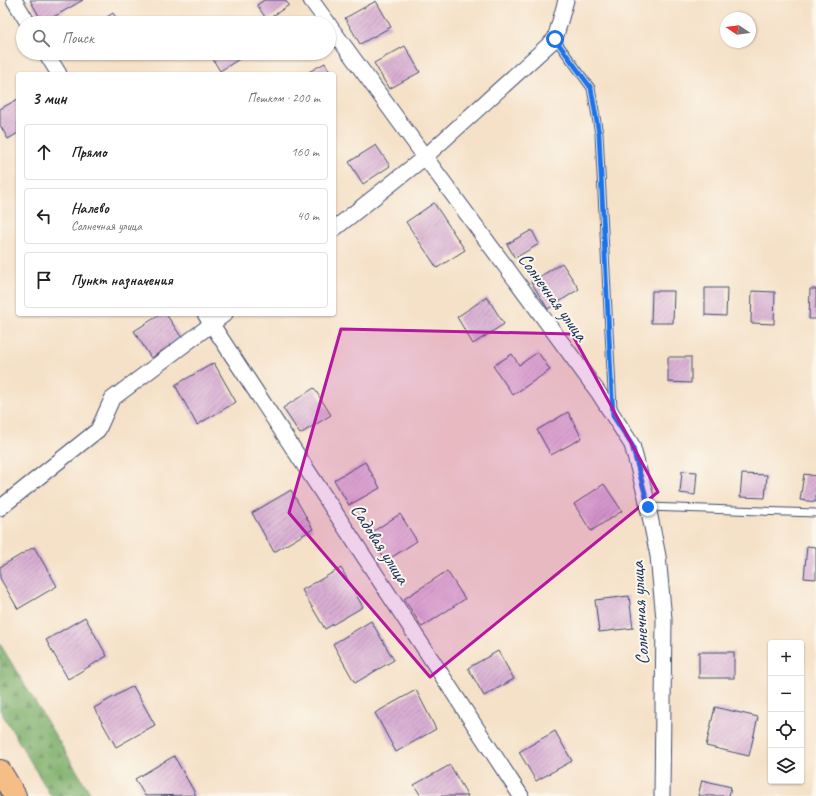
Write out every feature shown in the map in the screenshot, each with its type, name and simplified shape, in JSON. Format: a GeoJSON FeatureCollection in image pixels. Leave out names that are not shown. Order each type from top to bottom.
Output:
{"type":"FeatureCollection","features":[{"type":"Feature","properties":{"kind":"main road"},"geometry":{"type":"LineString","coordinates":[[0,771],[15,796]]}},
{"type":"Feature","properties":{"kind":"street"},"geometry":{"type":"LineString","coordinates":[[14,0],[24,16]]}},
{"type":"Feature","properties":{"kind":"street","name":"Солнечная улица"},"geometry":{"type":"LineString","coordinates":[[311,0],[322,16]]}},
{"type":"Feature","properties":{"kind":"street"},"geometry":{"type":"LineString","coordinates":[[336,227],[425,158],[555,39],[566,0]]}},
{"type":"Feature","properties":{"kind":"street","name":"Солнечная улица"},"geometry":{"type":"LineString","coordinates":[[336,35],[598,392],[632,445],[646,497],[658,556],[664,619],[662,796]]}},
{"type":"Feature","properties":{"kind":"street"},"geometry":{"type":"LineString","coordinates":[[50,60],[58,72]]}},
{"type":"Feature","properties":{"kind":"street"},"geometry":{"type":"LineString","coordinates":[[0,508],[98,430],[112,399],[208,319],[218,316]]}},
{"type":"Feature","properties":{"kind":"street","name":"Садовая улица"},"geometry":{"type":"LineString","coordinates":[[208,319],[521,796]]}},
{"type":"Feature","properties":{"kind":"lane"},"geometry":{"type":"LineString","coordinates":[[555,39],[591,88],[599,134],[613,416]]}},
{"type":"Feature","properties":{"kind":"lane"},"geometry":{"type":"LineString","coordinates":[[648,507],[816,513]]}},
{"type":"Feature","properties":{"kind":"highlighted area"},"geometry":{"type":"Polygon","coordinates":[[[341,329],[572,334],[658,492],[430,677],[289,513],[341,329]]]}},
{"type":"Feature","properties":{"kind":"green space"},"geometry":{"type":"Polygon","coordinates":[[[0,644],[92,796],[51,796],[0,710],[0,644]]]}},
{"type":"Feature","properties":{"kind":"building"},"geometry":{"type":"Polygon","coordinates":[[[30,0],[83,0],[55,16],[39,16],[30,0]]]}},
{"type":"Feature","properties":{"kind":"building"},"geometry":{"type":"Polygon","coordinates":[[[264,0],[285,0],[289,5],[273,16],[264,16],[257,5],[264,0]]]}},
{"type":"Feature","properties":{"kind":"building"},"geometry":{"type":"Polygon","coordinates":[[[376,1],[391,27],[360,44],[345,18],[376,1]]]}},
{"type":"Feature","properties":{"kind":"building"},"geometry":{"type":"Polygon","coordinates":[[[405,46],[420,72],[389,89],[374,63],[405,46]]]}},
{"type":"Feature","properties":{"kind":"building"},"geometry":{"type":"Polygon","coordinates":[[[213,60],[238,60],[220,71],[213,60]]]}},
{"type":"Feature","properties":{"kind":"building"},"geometry":{"type":"Polygon","coordinates":[[[325,63],[330,72],[309,72],[325,63]]]}},
{"type":"Feature","properties":{"kind":"building"},"geometry":{"type":"Polygon","coordinates":[[[16,100],[16,134],[8,139],[0,125],[0,109],[16,100]]]}},
{"type":"Feature","properties":{"kind":"building"},"geometry":{"type":"Polygon","coordinates":[[[376,145],[390,166],[363,184],[349,162],[376,145]]]}},
{"type":"Feature","properties":{"kind":"building"},"geometry":{"type":"Polygon","coordinates":[[[434,203],[465,250],[437,268],[406,222],[434,203]]]}},
{"type":"Feature","properties":{"kind":"building"},"geometry":{"type":"Polygon","coordinates":[[[532,230],[539,244],[515,258],[507,244],[532,230]]]}},
{"type":"Feature","properties":{"kind":"building"},"geometry":{"type":"Polygon","coordinates":[[[562,263],[579,289],[548,309],[531,282],[562,263]]]}},
{"type":"Feature","properties":{"kind":"building"},"geometry":{"type":"Polygon","coordinates":[[[705,288],[727,288],[726,316],[705,315],[705,288]]]}},
{"type":"Feature","properties":{"kind":"building"},"geometry":{"type":"Polygon","coordinates":[[[810,289],[816,289],[816,319],[809,319],[810,289]]]}},
{"type":"Feature","properties":{"kind":"building"},"geometry":{"type":"Polygon","coordinates":[[[652,291],[674,291],[673,323],[651,323],[652,291]]]}},
{"type":"Feature","properties":{"kind":"building"},"geometry":{"type":"Polygon","coordinates":[[[752,291],[775,292],[774,324],[751,323],[752,291]]]}},
{"type":"Feature","properties":{"kind":"building"},"geometry":{"type":"Polygon","coordinates":[[[487,297],[504,324],[473,344],[457,317],[487,297]]]}},
{"type":"Feature","properties":{"kind":"building"},"geometry":{"type":"Polygon","coordinates":[[[158,316],[167,316],[182,338],[151,358],[134,331],[158,316]]]}},
{"type":"Feature","properties":{"kind":"building"},"geometry":{"type":"Polygon","coordinates":[[[538,352],[550,370],[513,395],[493,366],[512,354],[519,365],[538,352]]]}},
{"type":"Feature","properties":{"kind":"building"},"geometry":{"type":"Polygon","coordinates":[[[668,357],[691,357],[691,383],[668,382],[668,357]]]}},
{"type":"Feature","properties":{"kind":"building"},"geometry":{"type":"Polygon","coordinates":[[[214,363],[236,402],[197,425],[175,385],[214,363]]]}},
{"type":"Feature","properties":{"kind":"building"},"geometry":{"type":"Polygon","coordinates":[[[314,388],[331,415],[300,434],[283,408],[314,388]]]}},
{"type":"Feature","properties":{"kind":"building"},"geometry":{"type":"Polygon","coordinates":[[[568,412],[582,438],[551,455],[537,430],[568,412]]]}},
{"type":"Feature","properties":{"kind":"building"},"geometry":{"type":"Polygon","coordinates":[[[365,462],[380,488],[349,505],[334,480],[365,462]]]}},
{"type":"Feature","properties":{"kind":"building"},"geometry":{"type":"Polygon","coordinates":[[[682,471],[697,472],[695,495],[680,493],[682,471]]]}},
{"type":"Feature","properties":{"kind":"building"},"geometry":{"type":"Polygon","coordinates":[[[742,474],[767,475],[765,498],[740,497],[742,474]]]}},
{"type":"Feature","properties":{"kind":"building"},"geometry":{"type":"Polygon","coordinates":[[[804,474],[816,476],[816,502],[800,500],[804,474]]]}},
{"type":"Feature","properties":{"kind":"building"},"geometry":{"type":"Polygon","coordinates":[[[604,484],[622,511],[591,531],[574,504],[604,484]]]}},
{"type":"Feature","properties":{"kind":"building"},"geometry":{"type":"Polygon","coordinates":[[[291,490],[313,529],[274,552],[252,513],[291,490]]]}},
{"type":"Feature","properties":{"kind":"building"},"geometry":{"type":"Polygon","coordinates":[[[400,514],[417,541],[386,561],[369,534],[400,514]]]}},
{"type":"Feature","properties":{"kind":"building"},"geometry":{"type":"Polygon","coordinates":[[[807,546],[816,547],[816,579],[804,578],[807,546]]]}},
{"type":"Feature","properties":{"kind":"building"},"geometry":{"type":"Polygon","coordinates":[[[34,547],[57,586],[18,609],[0,578],[0,567],[34,547]]]}},
{"type":"Feature","properties":{"kind":"building"},"geometry":{"type":"Polygon","coordinates":[[[341,568],[363,607],[325,629],[302,590],[341,568]]]}},
{"type":"Feature","properties":{"kind":"building"},"geometry":{"type":"Polygon","coordinates":[[[447,571],[465,599],[422,627],[404,599],[447,571]]]}},
{"type":"Feature","properties":{"kind":"building"},"geometry":{"type":"Polygon","coordinates":[[[629,596],[633,628],[599,632],[595,600],[629,596]]]}},
{"type":"Feature","properties":{"kind":"building"},"geometry":{"type":"Polygon","coordinates":[[[85,617],[107,656],[68,679],[46,640],[85,617]]]}},
{"type":"Feature","properties":{"kind":"building"},"geometry":{"type":"Polygon","coordinates":[[[371,621],[394,660],[355,683],[333,644],[371,621]]]}},
{"type":"Feature","properties":{"kind":"building"},"geometry":{"type":"Polygon","coordinates":[[[498,651],[514,679],[484,696],[468,668],[498,651]]]}},
{"type":"Feature","properties":{"kind":"building"},"geometry":{"type":"Polygon","coordinates":[[[699,652],[734,652],[734,678],[699,678],[699,652]]]}},
{"type":"Feature","properties":{"kind":"building"},"geometry":{"type":"Polygon","coordinates":[[[133,686],[155,725],[116,747],[94,708],[133,686]]]}},
{"type":"Feature","properties":{"kind":"building"},"geometry":{"type":"Polygon","coordinates":[[[416,690],[436,729],[396,752],[375,713],[416,690]]]}},
{"type":"Feature","properties":{"kind":"building"},"geometry":{"type":"Polygon","coordinates":[[[715,707],[758,717],[749,756],[706,746],[715,707]]]}},
{"type":"Feature","properties":{"kind":"building"},"geometry":{"type":"Polygon","coordinates":[[[555,731],[572,761],[536,781],[519,752],[555,731]]]}},
{"type":"Feature","properties":{"kind":"building"},"geometry":{"type":"Polygon","coordinates":[[[174,756],[196,795],[145,796],[135,779],[174,756]]]}},
{"type":"Feature","properties":{"kind":"building"},"geometry":{"type":"Polygon","coordinates":[[[450,765],[468,796],[421,796],[414,785],[450,765]]]}},
{"type":"Feature","properties":{"kind":"building"},"geometry":{"type":"Polygon","coordinates":[[[702,780],[731,787],[729,796],[698,796],[702,780]]]}},
{"type":"Feature","properties":{"kind":"route"},"geometry":{"type":"LineString","coordinates":[[555,39],[591,88],[599,134],[613,416],[632,445],[648,507]]}}]}
